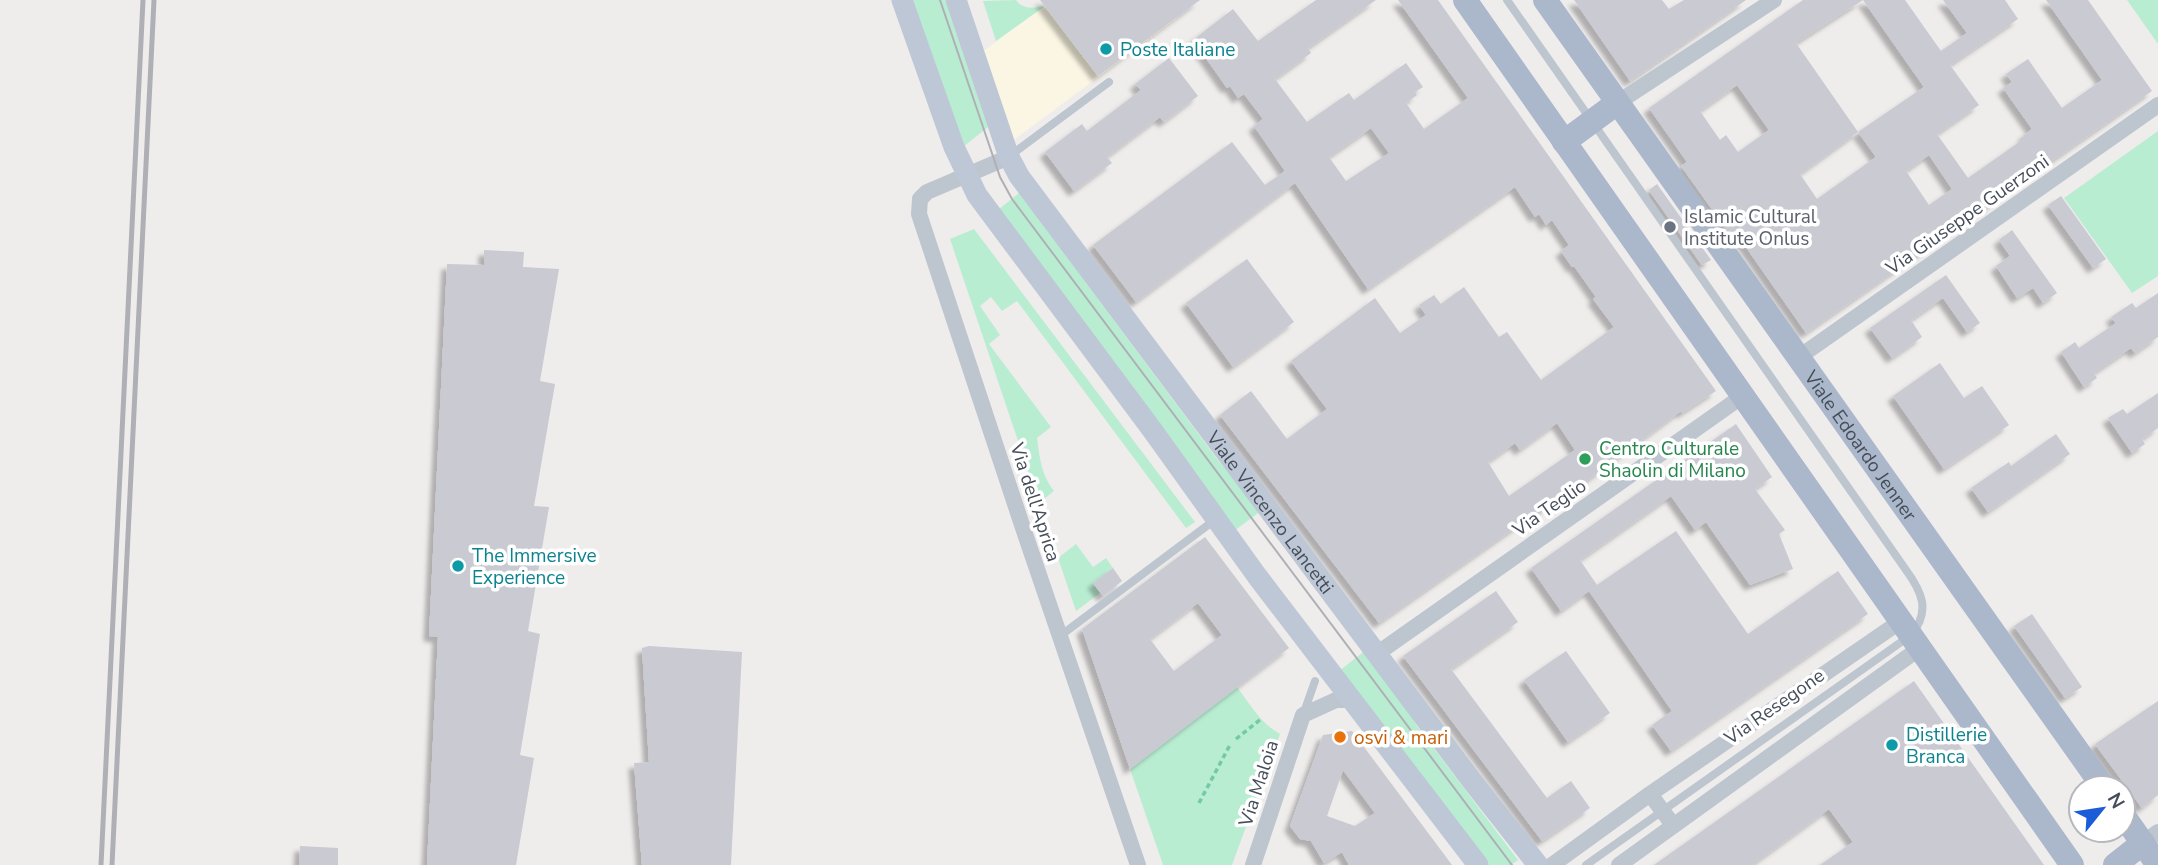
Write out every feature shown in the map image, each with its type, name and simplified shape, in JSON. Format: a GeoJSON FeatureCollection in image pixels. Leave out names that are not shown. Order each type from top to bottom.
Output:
{"type":"FeatureCollection","features":[{"type":"Feature","properties":{"kind":"main road"},"geometry":{"type":"LineString","coordinates":[[902,0],[965,176],[977,195],[1351,700],[1478,865]]}},
{"type":"Feature","properties":{"kind":"main road","name":"Viale Vincenzo Lancetti"},"geometry":{"type":"LineString","coordinates":[[957,0],[1009,157],[1019,176],[1538,865]]}},
{"type":"Feature","properties":{"kind":"main road"},"geometry":{"type":"LineString","coordinates":[[1465,0],[2071,865]]}},
{"type":"Feature","properties":{"kind":"main road","name":"Viale Edoardo Jenner"},"geometry":{"type":"LineString","coordinates":[[1545,0],[2094,774]]}},
{"type":"Feature","properties":{"kind":"main road"},"geometry":{"type":"LineString","coordinates":[[1564,142],[1617,103]]}},
{"type":"Feature","properties":{"kind":"main road"},"geometry":{"type":"LineString","coordinates":[[2115,865],[2150,837],[2158,865]]}},
{"type":"Feature","properties":{"kind":"street"},"geometry":{"type":"LineString","coordinates":[[1617,103],[1774,0]]}},
{"type":"Feature","properties":{"kind":"street","name":"Via Giuseppe Guerzoni"},"geometry":{"type":"LineString","coordinates":[[1799,357],[2158,105]]}},
{"type":"Feature","properties":{"kind":"street"},"geometry":{"type":"LineString","coordinates":[[965,176],[1009,157]]}},
{"type":"Feature","properties":{"kind":"street","name":"Via dell'Aprica"},"geometry":{"type":"LineString","coordinates":[[965,176],[927,192],[920,199],[919,214],[1138,865]]}},
{"type":"Feature","properties":{"kind":"street","name":"Via Teglio"},"geometry":{"type":"LineString","coordinates":[[1378,653],[1744,396]]}},
{"type":"Feature","properties":{"kind":"street","name":"Via Resegone"},"geometry":{"type":"LineString","coordinates":[[1552,865],[1650,794],[1910,635]]}},
{"type":"Feature","properties":{"kind":"street","name":"Via Resegone"},"geometry":{"type":"LineString","coordinates":[[1619,865],[1673,825],[1910,635]]}},
{"type":"Feature","properties":{"kind":"street"},"geometry":{"type":"LineString","coordinates":[[1303,715],[1336,700],[1351,700]]}},
{"type":"Feature","properties":{"kind":"street","name":"Via Maloia"},"geometry":{"type":"LineString","coordinates":[[1253,865],[1303,715]]}},
{"type":"Feature","properties":{"kind":"street"},"geometry":{"type":"LineString","coordinates":[[1650,794],[1673,825]]}},
{"type":"Feature","properties":{"kind":"lane","name":"Viale Edoardo Jenner"},"geometry":{"type":"LineString","coordinates":[[1507,0],[1920,590],[1924,610],[1917,629],[1910,635]]}},
{"type":"Feature","properties":{"kind":"lane"},"geometry":{"type":"LineString","coordinates":[[1009,157],[1109,82]]}},
{"type":"Feature","properties":{"kind":"lane"},"geometry":{"type":"LineString","coordinates":[[1059,636],[1216,519]]}},
{"type":"Feature","properties":{"kind":"lane","name":"Via Resegone"},"geometry":{"type":"LineString","coordinates":[[1586,865],[1910,635]]}},
{"type":"Feature","properties":{"kind":"lane","name":"Via Maloia"},"geometry":{"type":"LineString","coordinates":[[1303,715],[1315,681]]}},
{"type":"Feature","properties":{"kind":"path"},"geometry":{"type":"LineString","coordinates":[[1236,739],[1261,719]]}},
{"type":"Feature","properties":{"kind":"path"},"geometry":{"type":"LineString","coordinates":[[1199,803],[1231,743]]}},
{"type":"Feature","properties":{"kind":"shaded area"},"geometry":{"type":"Polygon","coordinates":[[[1052,0],[1166,0],[1178,18],[1011,142],[981,53],[1052,0]]]}},
{"type":"Feature","properties":{"kind":"green space"},"geometry":{"type":"Polygon","coordinates":[[[911,0],[945,0],[988,127],[963,147],[911,0]]]}},
{"type":"Feature","properties":{"kind":"green space"},"geometry":{"type":"Polygon","coordinates":[[[1016,0],[1025,7],[1045,6],[996,41],[983,1],[1016,0]]]}},
{"type":"Feature","properties":{"kind":"green space"},"geometry":{"type":"Polygon","coordinates":[[[2127,0],[2158,0],[2158,44],[2127,0]]]}},
{"type":"Feature","properties":{"kind":"green space"},"geometry":{"type":"Polygon","coordinates":[[[2158,131],[2158,276],[2132,293],[2064,198],[2158,131]]]}},
{"type":"Feature","properties":{"kind":"green space"},"geometry":{"type":"Polygon","coordinates":[[[1019,193],[1217,459],[1261,511],[1234,531],[998,210],[1019,193]]]}},
{"type":"Feature","properties":{"kind":"green space"},"geometry":{"type":"Polygon","coordinates":[[[974,229],[1195,522],[1186,528],[1017,301],[1002,311],[991,297],[980,306],[1000,335],[989,344],[1051,427],[1037,438],[1040,460],[1054,491],[1039,503],[950,239],[974,229]]]}},
{"type":"Feature","properties":{"kind":"green space"},"geometry":{"type":"Polygon","coordinates":[[[1076,544],[1093,567],[1106,558],[1113,568],[1093,583],[1100,593],[1076,611],[1058,558],[1076,544]]]}},
{"type":"Feature","properties":{"kind":"green space"},"geometry":{"type":"Polygon","coordinates":[[[1366,650],[1387,677],[1417,726],[1518,860],[1511,865],[1487,865],[1339,671],[1366,650]]]}},
{"type":"Feature","properties":{"kind":"green space"},"geometry":{"type":"Polygon","coordinates":[[[1237,687],[1261,719],[1280,734],[1232,865],[1163,865],[1130,769],[1237,687]]]}},
{"type":"Feature","properties":{"kind":"building","name":"Poste Italiane"},"geometry":{"type":"Polygon","coordinates":[[[1040,0],[1200,0],[1098,76],[1040,0]]]}},
{"type":"Feature","properties":{"kind":"building"},"geometry":{"type":"Polygon","coordinates":[[[1316,0],[1376,0],[1308,48],[1311,53],[1275,79],[1307,122],[1349,93],[1354,100],[1406,63],[1423,87],[1406,103],[1424,129],[1468,98],[1398,0],[1438,0],[1716,391],[1682,413],[1681,411],[1592,477],[1379,623],[1220,415],[1251,391],[1287,439],[1327,409],[1291,361],[1375,298],[1400,333],[1426,315],[1419,305],[1434,295],[1441,304],[1464,287],[1499,337],[1507,332],[1541,380],[1614,327],[1593,299],[1596,297],[1561,251],[1569,245],[1552,220],[1546,225],[1539,214],[1535,217],[1515,187],[1368,289],[1295,183],[1136,302],[1093,245],[1232,142],[1265,185],[1285,171],[1254,126],[1263,119],[1244,94],[1238,98],[1230,86],[1227,88],[1193,40],[1233,9],[1258,41],[1316,0]],[[1371,128],[1329,157],[1346,181],[1389,153],[1371,128]],[[1557,423],[1520,450],[1515,443],[1488,462],[1509,496],[1575,450],[1557,423]]]}},
{"type":"Feature","properties":{"kind":"building"},"geometry":{"type":"Polygon","coordinates":[[[1574,0],[1662,0],[1669,9],[1684,0],[1746,0],[1630,81],[1574,0]]]}},
{"type":"Feature","properties":{"kind":"building"},"geometry":{"type":"Polygon","coordinates":[[[1803,0],[1863,0],[1905,0],[1941,51],[1967,33],[1943,0],[2005,0],[2018,19],[1950,65],[1979,105],[1937,134],[1968,178],[2025,138],[2023,136],[2032,129],[2003,88],[2012,82],[2006,74],[2028,59],[2062,108],[2102,80],[2046,0],[2088,0],[2152,91],[1806,333],[1741,240],[1736,243],[1681,166],[1687,162],[1649,108],[1803,0]],[[1863,0],[1796,43],[1858,132],[1924,87],[1863,0]],[[1737,85],[1700,111],[1720,140],[1726,135],[1738,152],[1769,130],[1737,85]],[[1858,132],[1800,174],[1817,199],[1876,157],[1858,132]],[[1929,155],[1906,171],[1929,205],[1952,189],[1929,155]]]}},
{"type":"Feature","properties":{"kind":"building"},"geometry":{"type":"Polygon","coordinates":[[[1169,58],[1198,96],[1164,122],[1160,117],[1107,157],[1112,163],[1074,191],[1045,152],[1082,124],[1087,131],[1141,90],[1135,84],[1169,58]]]}},
{"type":"Feature","properties":{"kind":"building"},"geometry":{"type":"Polygon","coordinates":[[[1657,184],[1711,260],[1702,265],[1649,190],[1657,184]]]}},
{"type":"Feature","properties":{"kind":"building"},"geometry":{"type":"Polygon","coordinates":[[[2061,196],[2106,259],[2093,268],[2048,205],[2061,196]]]}},
{"type":"Feature","properties":{"kind":"building"},"geometry":{"type":"Polygon","coordinates":[[[2012,230],[2057,293],[2043,303],[2033,288],[2017,298],[1996,266],[2010,256],[1999,240],[2012,230]]]}},
{"type":"Feature","properties":{"kind":"building"},"geometry":{"type":"Polygon","coordinates":[[[484,250],[524,252],[523,267],[559,269],[540,381],[555,384],[534,506],[549,507],[528,631],[540,634],[520,755],[534,758],[516,865],[427,865],[438,637],[429,636],[447,264],[484,265],[484,250]]]}},
{"type":"Feature","properties":{"kind":"building"},"geometry":{"type":"Polygon","coordinates":[[[1247,259],[1294,322],[1233,367],[1186,303],[1247,259]]]}},
{"type":"Feature","properties":{"kind":"building"},"geometry":{"type":"Polygon","coordinates":[[[1946,275],[1980,323],[1967,332],[1943,298],[1911,320],[1922,337],[1892,358],[1870,328],[1946,275]]]}},
{"type":"Feature","properties":{"kind":"building"},"geometry":{"type":"Polygon","coordinates":[[[2158,293],[2158,337],[2135,353],[2131,348],[2094,373],[2097,378],[2084,387],[2061,352],[2075,342],[2079,348],[2116,323],[2111,317],[2132,303],[2136,308],[2158,293]]]}},
{"type":"Feature","properties":{"kind":"building"},"geometry":{"type":"Polygon","coordinates":[[[1940,363],[1964,398],[1982,386],[2009,425],[1944,469],[1893,396],[1940,363]]]}},
{"type":"Feature","properties":{"kind":"building"},"geometry":{"type":"Polygon","coordinates":[[[2158,393],[2158,428],[2142,439],[2145,444],[2132,453],[2108,418],[2123,409],[2127,414],[2158,393]]]}},
{"type":"Feature","properties":{"kind":"building"},"geometry":{"type":"Polygon","coordinates":[[[1736,424],[1772,477],[1755,489],[1785,530],[1779,534],[1793,569],[1750,585],[1706,522],[1695,530],[1671,496],[1580,560],[1597,585],[1676,531],[1748,634],[1838,571],[1868,614],[1671,751],[1652,725],[1672,711],[1589,591],[1561,611],[1531,568],[1736,424]]]}},
{"type":"Feature","properties":{"kind":"building"},"geometry":{"type":"Polygon","coordinates":[[[2056,434],[2070,454],[1988,512],[1971,488],[2009,462],[2011,466],[2056,434]]]}},
{"type":"Feature","properties":{"kind":"building"},"geometry":{"type":"Polygon","coordinates":[[[1205,537],[1289,648],[1130,769],[1082,629],[1205,537]],[[1198,603],[1150,639],[1174,671],[1222,635],[1198,603]]]}},
{"type":"Feature","properties":{"kind":"building"},"geometry":{"type":"Polygon","coordinates":[[[1113,568],[1122,581],[1103,596],[1093,583],[1113,568]]]}},
{"type":"Feature","properties":{"kind":"building"},"geometry":{"type":"Polygon","coordinates":[[[1496,591],[1518,622],[1451,669],[1547,798],[1571,781],[1590,808],[1542,841],[1403,656],[1496,591]]]}},
{"type":"Feature","properties":{"kind":"building"},"geometry":{"type":"Polygon","coordinates":[[[2032,614],[2082,687],[2065,698],[2014,626],[2032,614]]]}},
{"type":"Feature","properties":{"kind":"building"},"geometry":{"type":"Polygon","coordinates":[[[649,646],[742,652],[731,865],[642,865],[634,763],[649,762],[642,648],[649,646]]]}},
{"type":"Feature","properties":{"kind":"building"},"geometry":{"type":"Polygon","coordinates":[[[1566,651],[1610,713],[1568,742],[1524,680],[1566,651]]]}},
{"type":"Feature","properties":{"kind":"building","name":"Distillerie Branca"},"geometry":{"type":"Polygon","coordinates":[[[1914,681],[2044,865],[1820,865],[1853,842],[1829,809],[1752,865],[1654,865],[1914,681]]]}},
{"type":"Feature","properties":{"kind":"building"},"geometry":{"type":"Polygon","coordinates":[[[2158,701],[2158,795],[2142,808],[2137,801],[2137,774],[2117,774],[2095,744],[2158,701]]]}},
{"type":"Feature","properties":{"kind":"building"},"geometry":{"type":"Polygon","coordinates":[[[1352,731],[1452,865],[1349,865],[1342,852],[1324,863],[1311,841],[1300,839],[1290,826],[1323,735],[1352,731]],[[1343,770],[1327,816],[1355,826],[1375,813],[1343,770]]]}},
{"type":"Feature","properties":{"kind":"building"},"geometry":{"type":"Polygon","coordinates":[[[300,846],[338,848],[338,865],[299,865],[300,846]]]}},
{"type":"Feature","properties":{"kind":"tram line"},"geometry":{"type":"LineString","coordinates":[[940,0],[1000,177],[1012,199],[1512,865]]}},
{"type":"Feature","properties":{"kind":"railway"},"geometry":{"type":"LineString","coordinates":[[101,865],[143,0]]}},
{"type":"Feature","properties":{"kind":"railway"},"geometry":{"type":"LineString","coordinates":[[112,865],[154,0]]}},
{"type":"Feature","properties":{"kind":"place","name":"Poste Italiane"},"geometry":{"type":"Point","coordinates":[1106,49]}},
{"type":"Feature","properties":{"kind":"place","name":"Islamic Cultural Institute Onlus"},"geometry":{"type":"Point","coordinates":[1670,227]}},
{"type":"Feature","properties":{"kind":"place","name":"Centro Culturale Shaolin di Milano"},"geometry":{"type":"Point","coordinates":[1585,459]}},
{"type":"Feature","properties":{"kind":"place","name":"The Immersive Experience"},"geometry":{"type":"Point","coordinates":[458,566]}},
{"type":"Feature","properties":{"kind":"place","name":"osvi & mari"},"geometry":{"type":"Point","coordinates":[1340,737]}},
{"type":"Feature","properties":{"kind":"place","name":"Distillerie Branca"},"geometry":{"type":"Point","coordinates":[1892,745]}}]}
